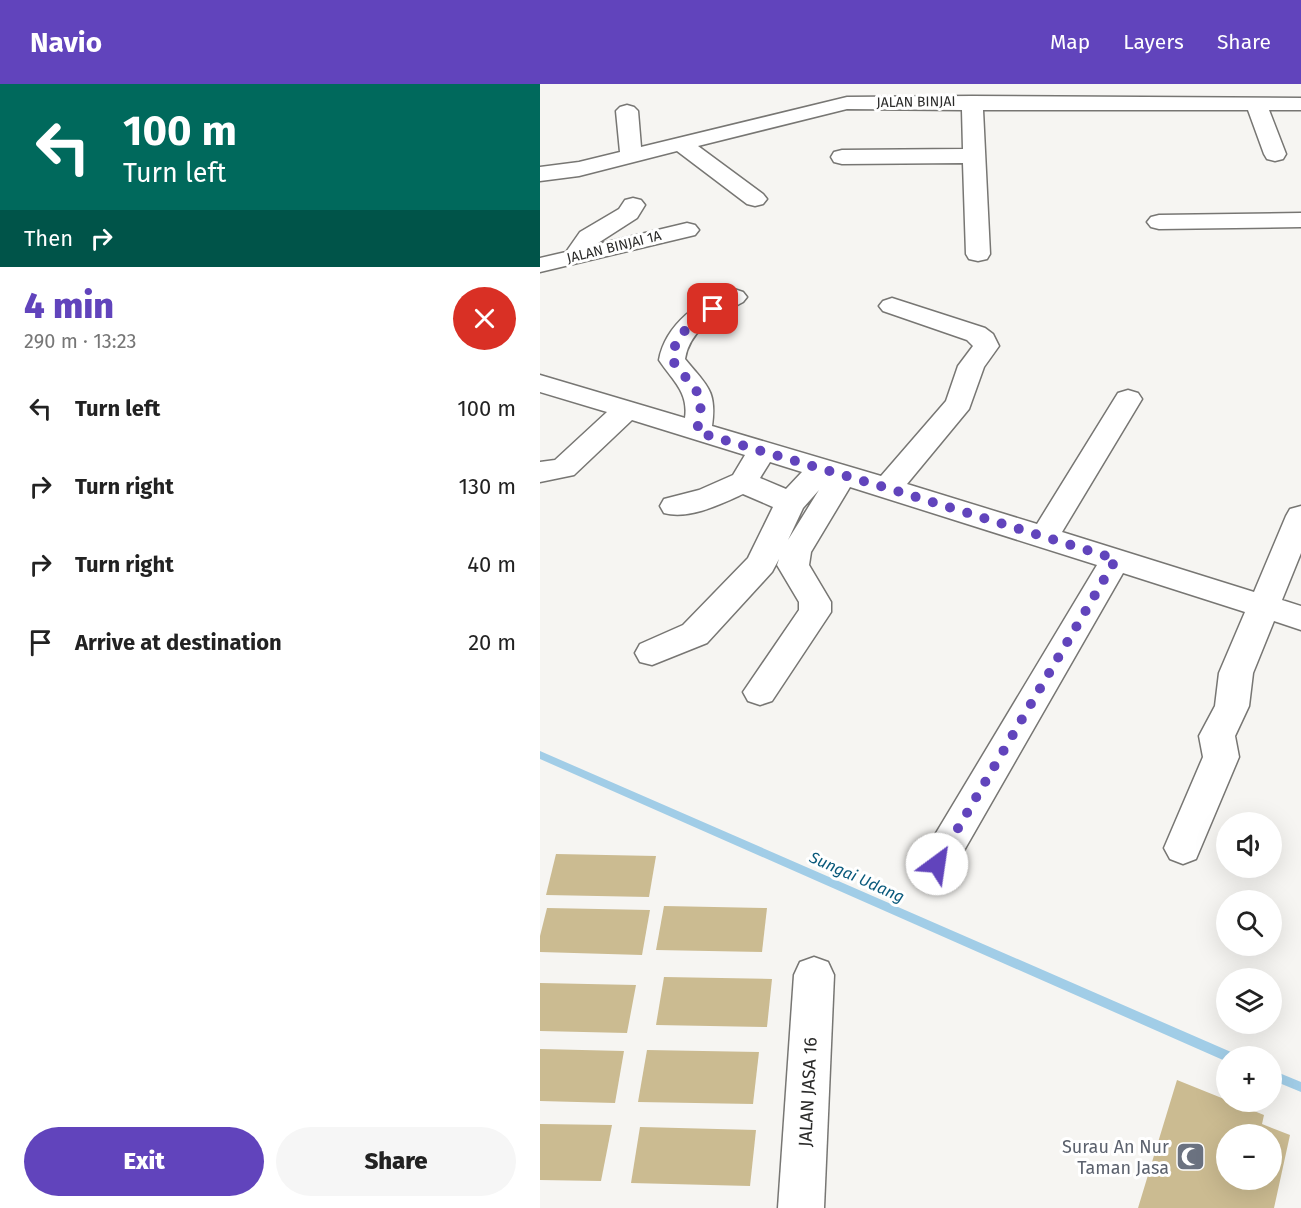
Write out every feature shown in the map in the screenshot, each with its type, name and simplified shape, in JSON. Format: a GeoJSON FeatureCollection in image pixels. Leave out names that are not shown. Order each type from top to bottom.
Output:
{"type":"FeatureCollection","features":[{"type":"Feature","properties":{"kind":"street","name":"JALAN BINJAI"},"geometry":{"type":"LineString","coordinates":[[544,168],[579,169],[629,145],[681,144],[848,93],[937,93],[972,102],[1111,94],[1256,104],[1292,97]]}},
{"type":"Feature","properties":{"kind":"street"},"geometry":{"type":"LineString","coordinates":[[972,102],[978,254]]}},
{"type":"Feature","properties":{"kind":"street"},"geometry":{"type":"LineString","coordinates":[[1256,104],[1275,154]]}},
{"type":"Feature","properties":{"kind":"street"},"geometry":{"type":"LineString","coordinates":[[627,111],[629,145],[689,120]]}},
{"type":"Feature","properties":{"kind":"street"},"geometry":{"type":"LineString","coordinates":[[681,144],[755,199]]}},
{"type":"Feature","properties":{"kind":"street"},"geometry":{"type":"LineString","coordinates":[[842,157],[974,156]]}},
{"type":"Feature","properties":{"kind":"street"},"geometry":{"type":"LineString","coordinates":[[574,257],[588,237],[629,213],[633,205]]}},
{"type":"Feature","properties":{"kind":"street"},"geometry":{"type":"LineString","coordinates":[[1159,222],[1301,220]]}},
{"type":"Feature","properties":{"kind":"street","name":"JALAN BINJAI 1A"},"geometry":{"type":"LineString","coordinates":[[540,265],[687,230]]}},
{"type":"Feature","properties":{"kind":"street"},"geometry":{"type":"LineString","coordinates":[[697,432],[701,405],[698,393],[672,360],[672,351],[692,321],[734,297]]}},
{"type":"Feature","properties":{"kind":"street"},"geometry":{"type":"LineString","coordinates":[[887,488],[959,403],[971,366],[986,346],[984,340],[976,334],[892,306]]}},
{"type":"Feature","properties":{"kind":"street"},"geometry":{"type":"LineString","coordinates":[[540,383],[832,471],[1301,618]]}},
{"type":"Feature","properties":{"kind":"street"},"geometry":{"type":"LineString","coordinates":[[1044,537],[1128,399]]}},
{"type":"Feature","properties":{"kind":"street"},"geometry":{"type":"LineString","coordinates":[[540,472],[564,468],[626,410]]}},
{"type":"Feature","properties":{"kind":"street"},"geometry":{"type":"LineString","coordinates":[[675,506],[708,498],[743,482],[762,451]]}},
{"type":"Feature","properties":{"kind":"street"},"geometry":{"type":"LineString","coordinates":[[652,653],[695,634],[761,564],[790,503],[832,471]]}},
{"type":"Feature","properties":{"kind":"street"},"geometry":{"type":"LineString","coordinates":[[760,692],[815,612],[816,602],[793,565],[796,552],[832,471]]}},
{"type":"Feature","properties":{"kind":"street"},"geometry":{"type":"LineString","coordinates":[[743,482],[790,503]]}},
{"type":"Feature","properties":{"kind":"street"},"geometry":{"type":"LineString","coordinates":[[1183,849],[1221,757],[1217,736],[1232,706],[1236,673],[1300,518]]}},
{"type":"Feature","properties":{"kind":"street"},"geometry":{"type":"LineString","coordinates":[[937,864],[1116,559]]}},
{"type":"Feature","properties":{"kind":"street","name":"JALAN JASA 16"},"geometry":{"type":"LineString","coordinates":[[801,1208],[814,975]]}},
{"type":"Feature","properties":{"kind":"building"},"geometry":{"type":"Polygon","coordinates":[[[556,854],[656,856],[649,897],[546,895],[556,854]]]}},
{"type":"Feature","properties":{"kind":"building"},"geometry":{"type":"Polygon","coordinates":[[[664,906],[767,908],[762,952],[656,950],[664,906]]]}},
{"type":"Feature","properties":{"kind":"building"},"geometry":{"type":"Polygon","coordinates":[[[547,908],[650,910],[642,955],[540,952],[540,936],[547,908]]]}},
{"type":"Feature","properties":{"kind":"building"},"geometry":{"type":"Polygon","coordinates":[[[664,977],[772,979],[767,1027],[656,1025],[664,977]]]}},
{"type":"Feature","properties":{"kind":"building"},"geometry":{"type":"Polygon","coordinates":[[[540,983],[636,985],[627,1033],[540,1031],[540,983]]]}},
{"type":"Feature","properties":{"kind":"building"},"geometry":{"type":"Polygon","coordinates":[[[540,1049],[624,1051],[615,1103],[540,1101],[540,1049]]]}},
{"type":"Feature","properties":{"kind":"building"},"geometry":{"type":"Polygon","coordinates":[[[647,1050],[759,1052],[753,1104],[638,1102],[647,1050]]]}},
{"type":"Feature","properties":{"kind":"building","name":"Surau An Nur Taman Jasa"},"geometry":{"type":"Polygon","coordinates":[[[1177,1080],[1216,1096],[1216,1112],[1257,1112],[1264,1115],[1262,1124],[1216,1124],[1216,1190],[1278,1190],[1274,1208],[1138,1208],[1177,1080]]]}},
{"type":"Feature","properties":{"kind":"building"},"geometry":{"type":"Polygon","coordinates":[[[540,1124],[612,1125],[601,1181],[540,1180],[540,1124]]]}},
{"type":"Feature","properties":{"kind":"building"},"geometry":{"type":"Polygon","coordinates":[[[640,1127],[756,1130],[750,1186],[631,1183],[640,1127]]]}},
{"type":"Feature","properties":{"kind":"building","name":"Surau An Nur Taman Jasa"},"geometry":{"type":"Polygon","coordinates":[[[1282,1132],[1290,1135],[1282,1172],[1282,1132]]]}},
{"type":"Feature","properties":{"kind":"waterway","name":"Sungai Udang"},"geometry":{"type":"LineString","coordinates":[[540,755],[1216,1051]]}},
{"type":"Feature","properties":{"kind":"waterway","name":"Sungai Udang"},"geometry":{"type":"LineString","coordinates":[[1282,1079],[1301,1087]]}},
{"type":"Feature","properties":{"kind":"place","name":"Surau An Nur Taman Jasa"},"geometry":{"type":"Point","coordinates":[1190,1157]}},
{"type":"Feature","properties":{"kind":"route"},"geometry":{"type":"LineString","coordinates":[[713,309],[692,321],[672,351],[672,360],[698,393],[701,405],[697,432],[822,468],[1116,559],[937,864]]}}]}
